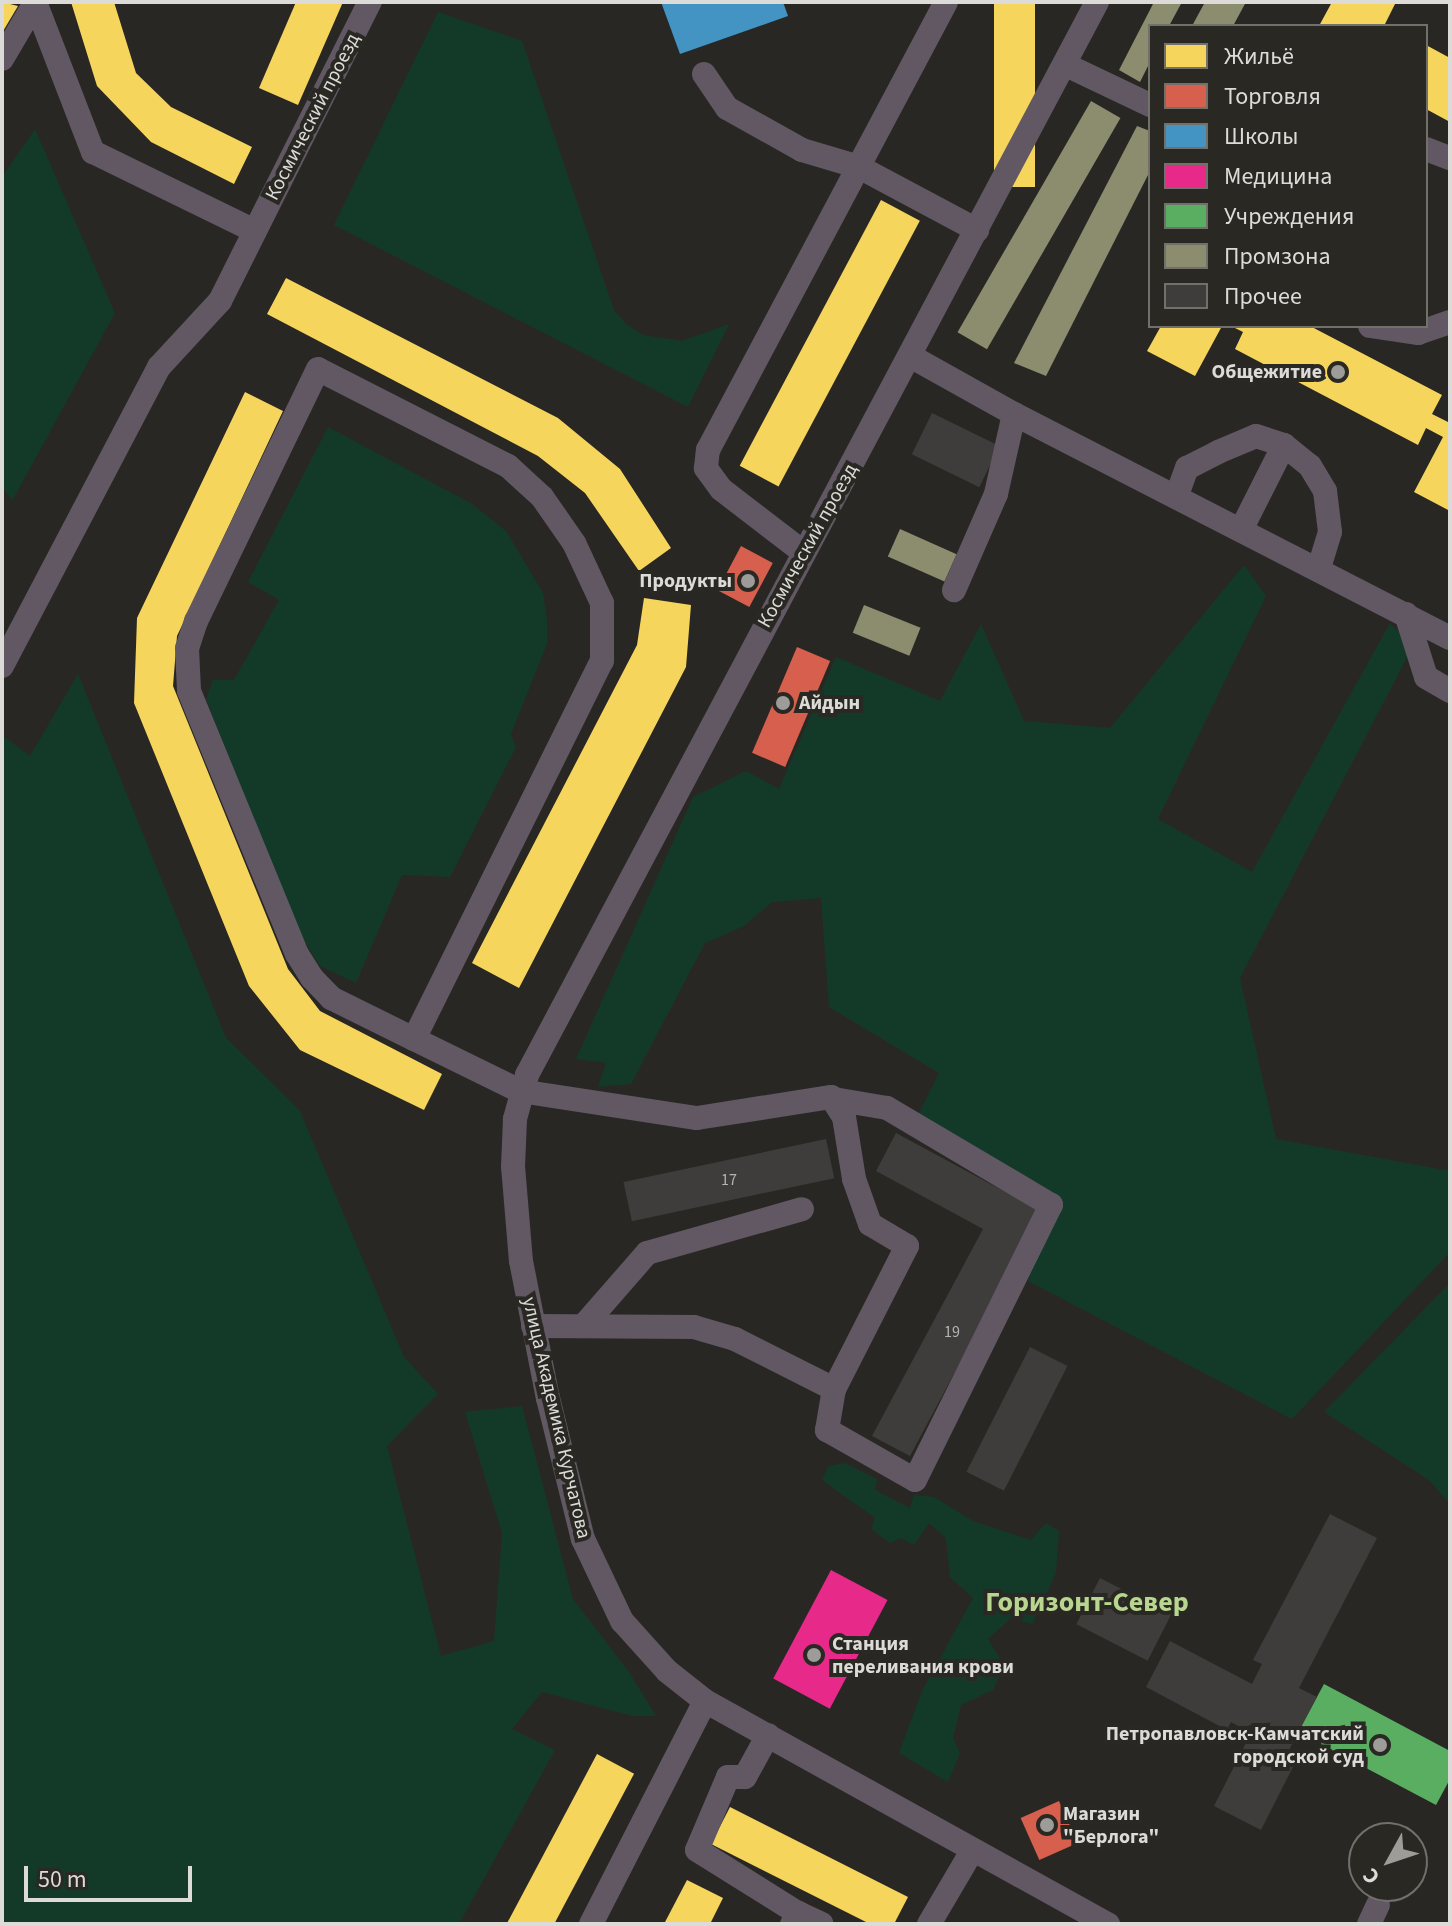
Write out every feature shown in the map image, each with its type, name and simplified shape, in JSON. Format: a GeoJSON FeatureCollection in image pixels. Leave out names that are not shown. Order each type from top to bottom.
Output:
{"type":"FeatureCollection","features":[{"type":"Feature","properties":{"kind":"street"},"geometry":{"type":"LineString","coordinates":[[35,2],[93,152],[255,231]]}},
{"type":"Feature","properties":{"kind":"street"},"geometry":{"type":"LineString","coordinates":[[2,59],[35,2]]}},
{"type":"Feature","properties":{"kind":"street","name":"Космический проезд"},"geometry":{"type":"LineString","coordinates":[[2,666],[159,367],[220,301],[370,2]]}},
{"type":"Feature","properties":{"kind":"street"},"geometry":{"type":"LineString","coordinates":[[803,552],[721,489],[706,468],[708,450],[946,2]]}},
{"type":"Feature","properties":{"kind":"street","name":"Космический проезд"},"geometry":{"type":"LineString","coordinates":[[520,1091],[803,552],[912,357],[1097,2]]}},
{"type":"Feature","properties":{"kind":"street"},"geometry":{"type":"LineString","coordinates":[[1066,65],[1148,104]]}},
{"type":"Feature","properties":{"kind":"street"},"geometry":{"type":"LineString","coordinates":[[704,74],[727,108],[802,150],[859,167],[977,230]]}},
{"type":"Feature","properties":{"kind":"street"},"geometry":{"type":"LineString","coordinates":[[1428,150],[1450,158]]}},
{"type":"Feature","properties":{"kind":"street"},"geometry":{"type":"LineString","coordinates":[[1384,328],[1418,333],[1450,322]]}},
{"type":"Feature","properties":{"kind":"street"},"geometry":{"type":"LineString","coordinates":[[912,357],[1014,414],[1319,567],[1450,638]]}},
{"type":"Feature","properties":{"kind":"street"},"geometry":{"type":"LineString","coordinates":[[414,1039],[602,661],[602,603],[566,532],[542,497],[508,466],[318,369],[196,621],[187,648],[189,691],[297,954],[312,978],[331,998],[414,1039],[520,1091],[697,1118],[749,1113],[817,1096],[887,1108],[1051,1205],[915,1480],[827,1430],[834,1389],[907,1246],[870,1224],[854,1179],[844,1117],[834,1099]]}},
{"type":"Feature","properties":{"kind":"street"},"geometry":{"type":"LineString","coordinates":[[954,590],[996,494],[1014,414]]}},
{"type":"Feature","properties":{"kind":"street"},"geometry":{"type":"LineString","coordinates":[[1177,495],[1187,468],[1218,452],[1256,436],[1284,445],[1310,466],[1325,491],[1330,532],[1319,567]]}},
{"type":"Feature","properties":{"kind":"street"},"geometry":{"type":"LineString","coordinates":[[1242,528],[1284,445]]}},
{"type":"Feature","properties":{"kind":"street"},"geometry":{"type":"LineString","coordinates":[[1406,614],[1426,677],[1450,691]]}},
{"type":"Feature","properties":{"kind":"street","name":"улица Академика Курчатова"},"geometry":{"type":"LineString","coordinates":[[520,1091],[514,1190],[533,1326],[574,1510],[596,1576],[636,1639],[705,1701],[1108,1924]]}},
{"type":"Feature","properties":{"kind":"street"},"geometry":{"type":"LineString","coordinates":[[586,1323],[647,1253],[802,1209]]}},
{"type":"Feature","properties":{"kind":"street"},"geometry":{"type":"LineString","coordinates":[[533,1326],[586,1323],[694,1327],[735,1339],[834,1389]]}},
{"type":"Feature","properties":{"kind":"street"},"geometry":{"type":"LineString","coordinates":[[591,1924],[705,1701]]}},
{"type":"Feature","properties":{"kind":"street"},"geometry":{"type":"LineString","coordinates":[[768,1735],[745,1777],[728,1777],[697,1850],[795,1918],[822,1924]]}},
{"type":"Feature","properties":{"kind":"street"},"geometry":{"type":"LineString","coordinates":[[929,1924],[972,1851]]}},
{"type":"Feature","properties":{"kind":"green space"},"geometry":{"type":"Polygon","coordinates":[[[438,12],[522,41],[614,310],[627,325],[643,335],[682,341],[729,324],[688,407],[334,225],[438,12]]]}},
{"type":"Feature","properties":{"kind":"green space"},"geometry":{"type":"Polygon","coordinates":[[[35,129],[115,313],[12,501],[2,487],[2,177],[35,129]]]}},
{"type":"Feature","properties":{"kind":"green space"},"geometry":{"type":"Polygon","coordinates":[[[328,427],[472,504],[506,531],[543,593],[547,619],[547,644],[511,734],[516,747],[450,877],[402,875],[356,983],[320,966],[296,927],[206,699],[213,680],[234,680],[279,600],[248,582],[328,427]]]}},
{"type":"Feature","properties":{"kind":"green space"},"geometry":{"type":"Polygon","coordinates":[[[1244,565],[1266,596],[1158,819],[1252,872],[1390,623],[1413,646],[1240,978],[1276,1139],[1450,1171],[1450,1252],[1292,1419],[1028,1281],[1057,1207],[917,1117],[939,1073],[829,1007],[821,898],[772,902],[744,926],[705,943],[631,1084],[598,1087],[606,1063],[576,1059],[693,797],[746,771],[779,789],[836,657],[940,701],[981,624],[1024,721],[1110,728],[1244,565]]]}},
{"type":"Feature","properties":{"kind":"green space"},"geometry":{"type":"Polygon","coordinates":[[[78,674],[226,1038],[300,1111],[404,1357],[438,1394],[387,1446],[441,1656],[494,1641],[502,1533],[465,1412],[522,1406],[573,1599],[629,1672],[656,1716],[632,1716],[542,1692],[512,1729],[555,1750],[459,1924],[2,1924],[2,735],[30,756],[78,674]]]}},
{"type":"Feature","properties":{"kind":"green space"},"geometry":{"type":"Polygon","coordinates":[[[1450,1283],[1450,1504],[1429,1480],[1324,1412],[1450,1283]]]}},
{"type":"Feature","properties":{"kind":"green space"},"geometry":{"type":"Polygon","coordinates":[[[845,1463],[877,1479],[875,1490],[910,1508],[914,1495],[934,1497],[973,1521],[1031,1540],[1046,1523],[1059,1531],[1056,1573],[1032,1624],[1011,1618],[988,1639],[1004,1666],[993,1690],[961,1705],[953,1738],[960,1753],[948,1782],[899,1753],[922,1691],[973,1598],[950,1577],[946,1538],[929,1523],[914,1545],[901,1538],[890,1543],[871,1529],[875,1518],[822,1480],[829,1466],[845,1463]]]}},
{"type":"Feature","properties":{"kind":"building: Жильё"},"geometry":{"type":"Polygon","coordinates":[[[2,2],[18,6],[2,33],[2,2]]]}},
{"type":"Feature","properties":{"kind":"building: Жильё"},"geometry":{"type":"Polygon","coordinates":[[[71,2],[114,2],[136,73],[171,107],[252,147],[234,184],[151,142],[97,86],[71,2]]]}},
{"type":"Feature","properties":{"kind":"building: Жильё"},"geometry":{"type":"Polygon","coordinates":[[[296,2],[343,2],[298,105],[259,88],[296,2]]]}},
{"type":"Feature","properties":{"kind":"building: Жильё"},"geometry":{"type":"Polygon","coordinates":[[[994,2],[1035,2],[1035,187],[994,187],[994,2]]]}},
{"type":"Feature","properties":{"kind":"building: Жильё"},"geometry":{"type":"Polygon","coordinates":[[[1332,2],[1396,2],[1385,24],[1320,24],[1332,2]]]}},
{"type":"Feature","properties":{"kind":"building: Жильё"},"geometry":{"type":"Polygon","coordinates":[[[1428,46],[1450,58],[1450,122],[1428,110],[1428,46]]]}},
{"type":"Feature","properties":{"kind":"building: Жильё"},"geometry":{"type":"Polygon","coordinates":[[[881,200],[920,221],[779,486],[740,466],[881,200]]]}},
{"type":"Feature","properties":{"kind":"building: Жильё"},"geometry":{"type":"Polygon","coordinates":[[[286,278],[558,418],[620,469],[671,548],[639,571],[585,493],[538,456],[267,314],[286,278]]]}},
{"type":"Feature","properties":{"kind":"building: Жильё","name":"Общежитие"},"geometry":{"type":"Polygon","coordinates":[[[1160,328],[1221,328],[1195,376],[1147,351],[1160,328]]]}},
{"type":"Feature","properties":{"kind":"building: Жильё","name":"Общежитие"},"geometry":{"type":"Polygon","coordinates":[[[1235,328],[1314,328],[1442,395],[1432,414],[1450,423],[1450,511],[1414,492],[1443,437],[1426,428],[1418,445],[1235,349],[1243,332],[1235,328]]]}},
{"type":"Feature","properties":{"kind":"building: Жильё"},"geometry":{"type":"Polygon","coordinates":[[[245,392],[283,411],[177,636],[173,686],[288,969],[320,1011],[442,1074],[424,1110],[300,1050],[249,986],[134,703],[137,618],[245,392]]]}},
{"type":"Feature","properties":{"kind":"building: Жильё"},"geometry":{"type":"Polygon","coordinates":[[[644,598],[691,605],[686,667],[519,988],[472,963],[637,645],[644,598]]]}},
{"type":"Feature","properties":{"kind":"building: Жильё"},"geometry":{"type":"Polygon","coordinates":[[[597,1754],[634,1774],[554,1924],[507,1924],[597,1754]]]}},
{"type":"Feature","properties":{"kind":"building: Жильё"},"geometry":{"type":"Polygon","coordinates":[[[730,1807],[908,1897],[894,1924],[870,1924],[711,1844],[730,1807]]]}},
{"type":"Feature","properties":{"kind":"building: Жильё"},"geometry":{"type":"Polygon","coordinates":[[[687,1880],[723,1898],[710,1924],[664,1924],[687,1880]]]}},
{"type":"Feature","properties":{"kind":"building: Торговля"},"geometry":{"type":"Polygon","coordinates":[[[741,546],[773,563],[749,607],[718,590],[741,546]]]}},
{"type":"Feature","properties":{"kind":"building: Торговля"},"geometry":{"type":"Polygon","coordinates":[[[797,647],[830,661],[785,767],[752,753],[797,647]]]}},
{"type":"Feature","properties":{"kind":"building: Торговля","name":"Магазин \"Берлога\""},"geometry":{"type":"Polygon","coordinates":[[[1059,1801],[1078,1843],[1039,1860],[1021,1818],[1059,1801]]]}},
{"type":"Feature","properties":{"kind":"building: Школы"},"geometry":{"type":"Polygon","coordinates":[[[661,2],[783,2],[788,16],[680,54],[661,2]]]}},
{"type":"Feature","properties":{"kind":"building: Медицина"},"geometry":{"type":"Polygon","coordinates":[[[831,1570],[888,1600],[830,1709],[773,1679],[831,1570]]]}},
{"type":"Feature","properties":{"kind":"building: Учреждения"},"geometry":{"type":"Polygon","coordinates":[[[1324,1684],[1450,1751],[1450,1779],[1436,1805],[1298,1732],[1324,1684]]]}},
{"type":"Feature","properties":{"kind":"building: Промзона"},"geometry":{"type":"Polygon","coordinates":[[[1154,2],[1182,2],[1170,24],[1148,24],[1148,66],[1140,82],[1119,70],[1154,2]]]}},
{"type":"Feature","properties":{"kind":"building: Промзона"},"geometry":{"type":"Polygon","coordinates":[[[1205,2],[1246,2],[1234,24],[1193,24],[1205,2]]]}},
{"type":"Feature","properties":{"kind":"building: Промзона"},"geometry":{"type":"Polygon","coordinates":[[[1091,101],[1120,118],[987,349],[958,332],[1091,101]]]}},
{"type":"Feature","properties":{"kind":"building: Промзона"},"geometry":{"type":"Polygon","coordinates":[[[1137,126],[1148,130],[1148,175],[1046,376],[1014,363],[1137,126]]]}},
{"type":"Feature","properties":{"kind":"building: Промзона"},"geometry":{"type":"Polygon","coordinates":[[[900,529],[957,554],[944,582],[888,556],[900,529]]]}},
{"type":"Feature","properties":{"kind":"building: Промзона"},"geometry":{"type":"Polygon","coordinates":[[[864,605],[921,628],[909,656],[853,633],[864,605]]]}},
{"type":"Feature","properties":{"kind":"building: Прочее"},"geometry":{"type":"Polygon","coordinates":[[[932,413],[999,446],[979,487],[912,454],[932,413]]]}},
{"type":"Feature","properties":{"kind":"building: Прочее"},"geometry":{"type":"Polygon","coordinates":[[[896,1133],[1041,1211],[910,1456],[872,1436],[983,1229],[876,1171],[896,1133]]]}},
{"type":"Feature","properties":{"kind":"building: Прочее"},"geometry":{"type":"Polygon","coordinates":[[[826,1139],[834,1178],[632,1221],[624,1182],[826,1139]]]}},
{"type":"Feature","properties":{"kind":"building: Прочее"},"geometry":{"type":"Polygon","coordinates":[[[1030,1347],[1067,1366],[1004,1491],[966,1472],[1030,1347]]]}},
{"type":"Feature","properties":{"kind":"building: Прочее"},"geometry":{"type":"Polygon","coordinates":[[[1330,1514],[1377,1538],[1299,1688],[1317,1697],[1288,1752],[1298,1757],[1261,1830],[1214,1806],[1251,1733],[1231,1722],[1227,1730],[1146,1687],[1170,1641],[1252,1684],[1262,1664],[1253,1660],[1330,1514]]]}},
{"type":"Feature","properties":{"kind":"building: Прочее"},"geometry":{"type":"Polygon","coordinates":[[[1100,1578],[1171,1614],[1148,1661],[1076,1624],[1100,1578]]]}},
{"type":"Feature","properties":{"kind":"place","name":"Общежитие"},"geometry":{"type":"Point","coordinates":[1338,372]}},
{"type":"Feature","properties":{"kind":"place","name":"Продукты"},"geometry":{"type":"Point","coordinates":[748,581]}},
{"type":"Feature","properties":{"kind":"place","name":"Айдын"},"geometry":{"type":"Point","coordinates":[783,703]}},
{"type":"Feature","properties":{"kind":"place","name":"Станция переливания крови"},"geometry":{"type":"Point","coordinates":[814,1655]}},
{"type":"Feature","properties":{"kind":"place","name":"Петропавловск-Камчатский городской суд"},"geometry":{"type":"Point","coordinates":[1380,1745]}},
{"type":"Feature","properties":{"kind":"place","name":"Магазин \"Берлога\""},"geometry":{"type":"Point","coordinates":[1047,1825]}},
{"type":"Feature","properties":{"kind":"district","name":"Горизонт-Север"},"geometry":{"type":"Point","coordinates":[1087,1602]}}]}
